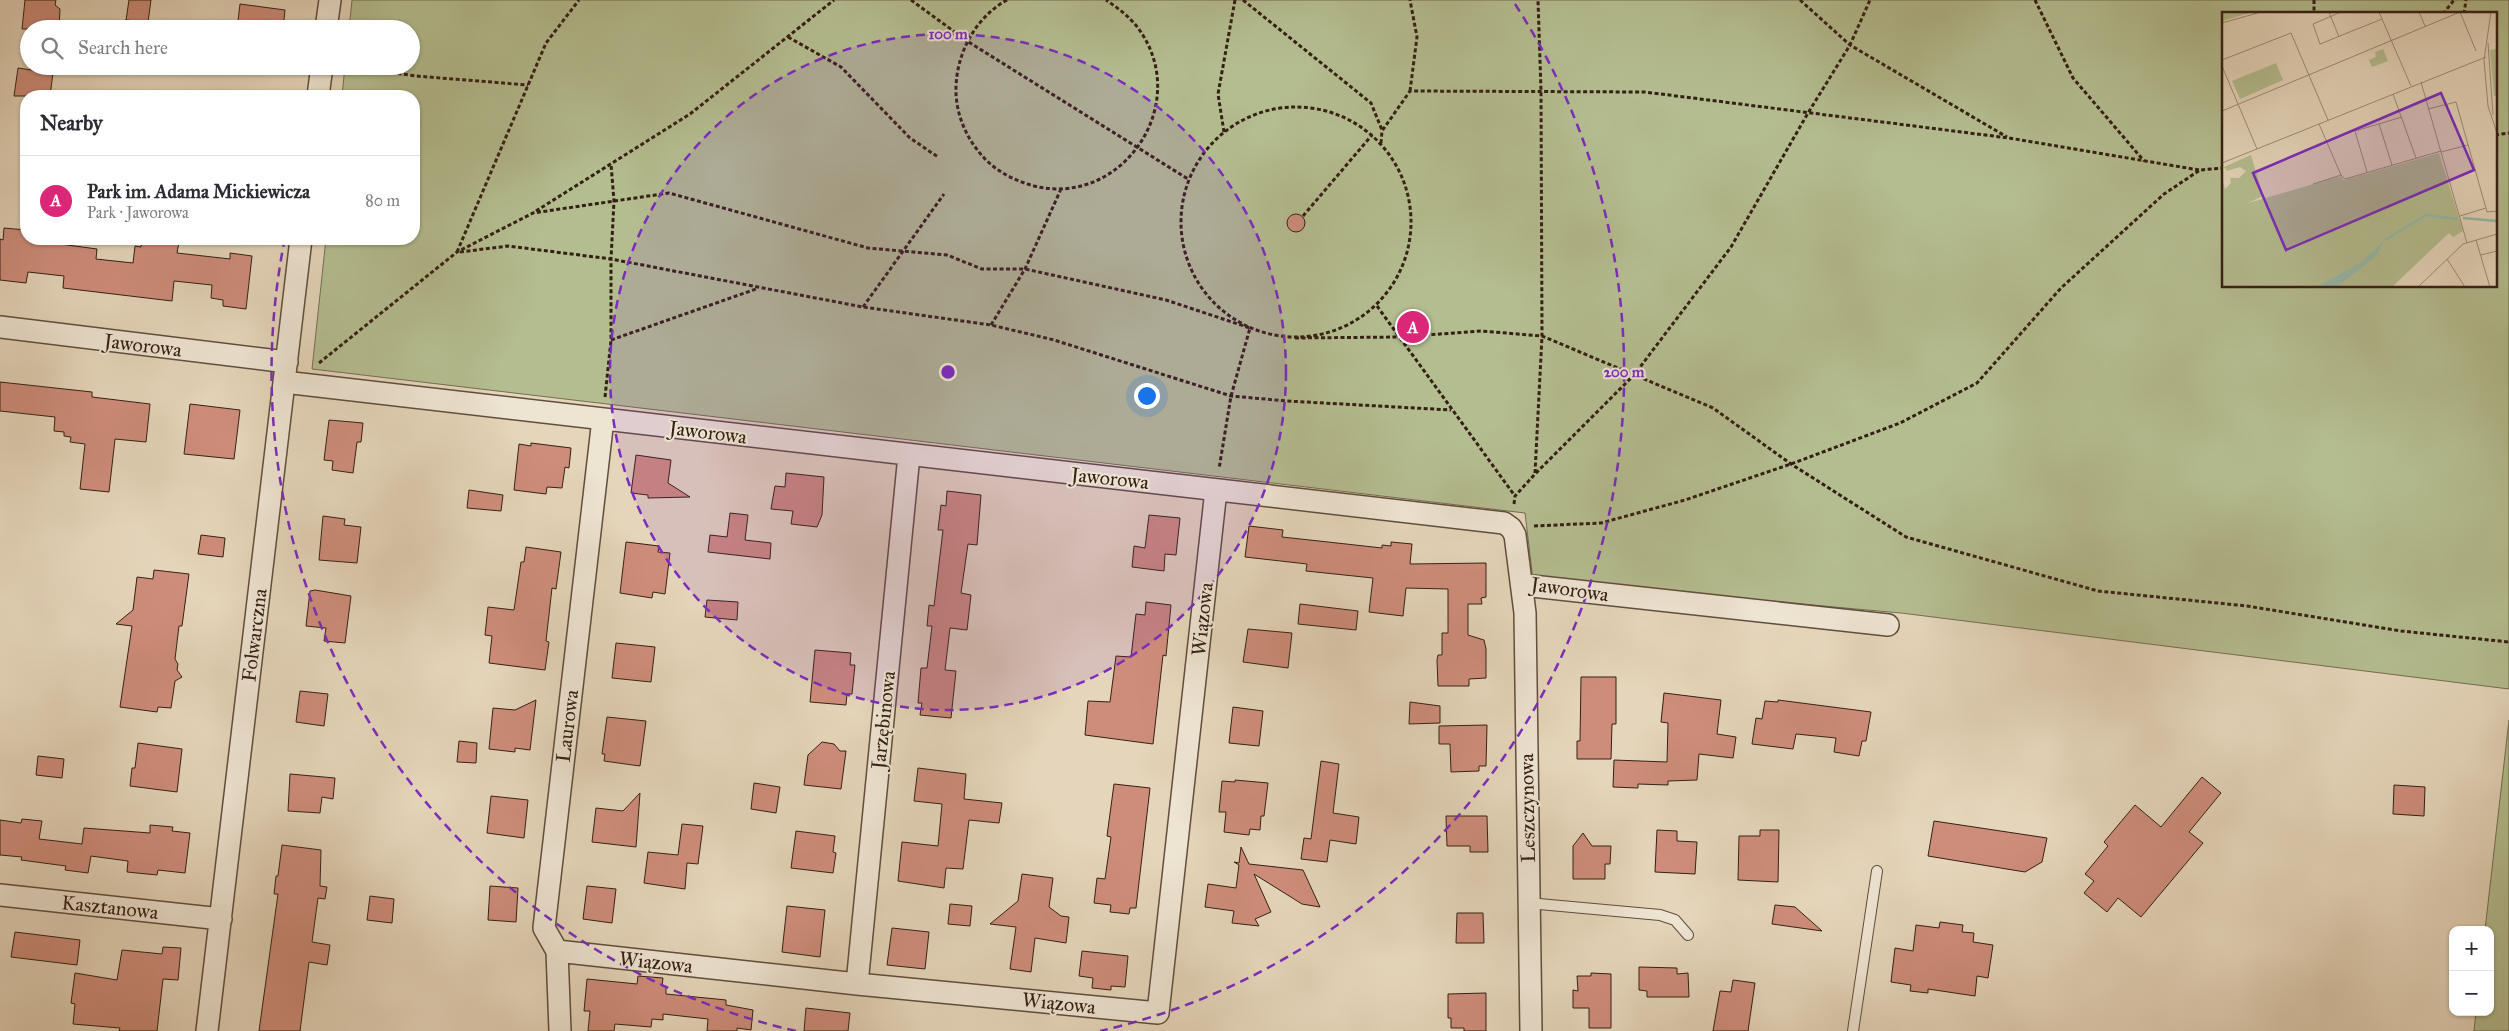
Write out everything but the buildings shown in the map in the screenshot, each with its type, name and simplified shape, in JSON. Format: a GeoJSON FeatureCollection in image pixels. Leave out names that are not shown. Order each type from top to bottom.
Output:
{"type":"FeatureCollection","features":[{"type":"Feature","properties":{"kind":"street"},"geometry":{"type":"LineString","coordinates":[[327,20],[330,0]]}},
{"type":"Feature","properties":{"kind":"street"},"geometry":{"type":"LineString","coordinates":[[319,90],[321,75]]}},
{"type":"Feature","properties":{"kind":"street","name":"Folwarczna"},"geometry":{"type":"LineString","coordinates":[[207,1031],[300,245]]}},
{"type":"Feature","properties":{"kind":"street","name":"Jaworowa"},"geometry":{"type":"LineString","coordinates":[[0,328],[603,419],[909,456],[1504,523],[1511,528],[1515,535],[1523,585],[1888,625]]}},
{"type":"Feature","properties":{"kind":"street","name":"Laurowa"},"geometry":{"type":"LineString","coordinates":[[560,1031],[561,1006],[557,951],[544,928],[603,419]]}},
{"type":"Feature","properties":{"kind":"street","name":"Jarzębinowa"},"geometry":{"type":"LineString","coordinates":[[858,984],[909,456]]}},
{"type":"Feature","properties":{"kind":"street","name":"Wiązowa"},"geometry":{"type":"LineString","coordinates":[[557,951],[858,984],[1158,1013],[1216,490]]}},
{"type":"Feature","properties":{"kind":"street","name":"Leszczynowa"},"geometry":{"type":"LineString","coordinates":[[1523,585],[1531,1031]]}},
{"type":"Feature","properties":{"kind":"street","name":"Kasztanowa"},"geometry":{"type":"LineString","coordinates":[[0,896],[221,919]]}},
{"type":"Feature","properties":{"kind":"lane"},"geometry":{"type":"LineString","coordinates":[[1853,1031],[1877,871]]}},
{"type":"Feature","properties":{"kind":"lane"},"geometry":{"type":"LineString","coordinates":[[1528,903],[1660,915],[1675,920],[1688,935]]}},
{"type":"Feature","properties":{"kind":"path"},"geometry":{"type":"LineString","coordinates":[[457,252],[546,43],[579,0]]}},
{"type":"Feature","properties":{"kind":"path"},"geometry":{"type":"LineString","coordinates":[[286,372],[312,368],[457,252],[533,213],[690,114],[834,0]]}},
{"type":"Feature","properties":{"kind":"path"},"geometry":{"type":"LineString","coordinates":[[911,0],[967,41],[1188,179]]}},
{"type":"Feature","properties":{"kind":"path"},"geometry":{"type":"LineString","coordinates":[[1007,0],[990,12],[967,41],[960,58],[956,97],[959,116],[977,150],[1006,175],[1023,183],[1061,189],[1081,186],[1099,180],[1116,170],[1138,149],[1151,126],[1156,108],[1157,72],[1144,37],[1127,16],[1106,0]]}},
{"type":"Feature","properties":{"kind":"path"},"geometry":{"type":"LineString","coordinates":[[1224,132],[1218,94],[1235,0]]}},
{"type":"Feature","properties":{"kind":"path"},"geometry":{"type":"LineString","coordinates":[[1243,0],[1371,103],[1382,131],[1381,143]]}},
{"type":"Feature","properties":{"kind":"path"},"geometry":{"type":"LineString","coordinates":[[1382,131],[1410,91],[1417,38],[1410,0]]}},
{"type":"Feature","properties":{"kind":"path"},"geometry":{"type":"LineString","coordinates":[[1535,474],[1542,336],[1541,91],[1538,0]]}},
{"type":"Feature","properties":{"kind":"path"},"geometry":{"type":"LineString","coordinates":[[1800,0],[1850,45],[2009,138]]}},
{"type":"Feature","properties":{"kind":"path"},"geometry":{"type":"LineString","coordinates":[[1870,0],[1850,45],[1808,113],[1731,247],[1634,375],[1514,496],[1511,528],[1601,523],[1685,500],[1791,464],[1900,423],[1977,383],[2061,288],[2164,194],[2200,170]]}},
{"type":"Feature","properties":{"kind":"path"},"geometry":{"type":"LineString","coordinates":[[2035,0],[2073,78],[2144,161]]}},
{"type":"Feature","properties":{"kind":"path"},"geometry":{"type":"LineString","coordinates":[[2445,12],[2454,0]]}},
{"type":"Feature","properties":{"kind":"path"},"geometry":{"type":"LineString","coordinates":[[788,37],[841,67],[910,138],[938,157]]}},
{"type":"Feature","properties":{"kind":"path"},"geometry":{"type":"LineString","coordinates":[[409,75],[528,84]]}},
{"type":"Feature","properties":{"kind":"path"},"geometry":{"type":"LineString","coordinates":[[1410,91],[1645,92],[2009,138],[2200,170],[2222,168]]}},
{"type":"Feature","properties":{"kind":"path"},"geometry":{"type":"LineString","coordinates":[[1250,328],[1220,309],[1197,282],[1183,249],[1180,214],[1188,179],[1203,153],[1224,132],[1251,115],[1282,107],[1314,108],[1345,117],[1381,143],[1401,173],[1411,208],[1410,244],[1398,278],[1377,306],[1353,324],[1325,335],[1295,338]]}},
{"type":"Feature","properties":{"kind":"path"},"geometry":{"type":"LineString","coordinates":[[2496,135],[2509,133]]}},
{"type":"Feature","properties":{"kind":"path"},"geometry":{"type":"LineString","coordinates":[[1303,216],[1372,135]]}},
{"type":"Feature","properties":{"kind":"path"},"geometry":{"type":"LineString","coordinates":[[603,419],[611,340],[611,259],[614,201],[611,164]]}},
{"type":"Feature","properties":{"kind":"path"},"geometry":{"type":"LineString","coordinates":[[990,325],[1026,269],[1061,189]]}},
{"type":"Feature","properties":{"kind":"path"},"geometry":{"type":"LineString","coordinates":[[533,213],[669,193],[868,248],[947,255],[982,268],[1026,269],[1166,300],[1272,336],[1295,338],[1399,337],[1481,332],[1542,336],[1713,408],[1791,464],[1906,537],[2098,590],[2247,606],[2401,631],[2509,642]]}},
{"type":"Feature","properties":{"kind":"path"},"geometry":{"type":"LineString","coordinates":[[863,307],[901,251],[944,194]]}},
{"type":"Feature","properties":{"kind":"path"},"geometry":{"type":"LineString","coordinates":[[457,252],[508,246],[611,259],[863,307],[990,325],[1054,340],[1231,396],[1451,410]]}},
{"type":"Feature","properties":{"kind":"path"},"geometry":{"type":"LineString","coordinates":[[611,340],[756,288]]}},
{"type":"Feature","properties":{"kind":"path"},"geometry":{"type":"LineString","coordinates":[[1377,306],[1514,496]]}},
{"type":"Feature","properties":{"kind":"path"},"geometry":{"type":"LineString","coordinates":[[1216,490],[1231,396],[1250,328]]}},
{"type":"Feature","properties":{"kind":"green space"},"geometry":{"type":"Polygon","coordinates":[[[352,0],[2509,0],[2509,689],[1901,613],[1533,580],[1525,513],[312,369],[325,245],[420,245],[420,90],[343,90],[344,75],[420,75],[420,20],[350,20],[352,0]]]}},
{"type":"Feature","properties":{"kind":"green space"},"geometry":{"type":"Polygon","coordinates":[[[2509,720],[2509,1031],[2474,1031],[2476,1016],[2494,1016],[2494,926],[2485,926],[2509,720]]]}},
{"type":"Feature","properties":{"kind":"place","name":"Park im. Adama Mickiewicza"},"geometry":{"type":"Point","coordinates":[1413,327]}}]}
